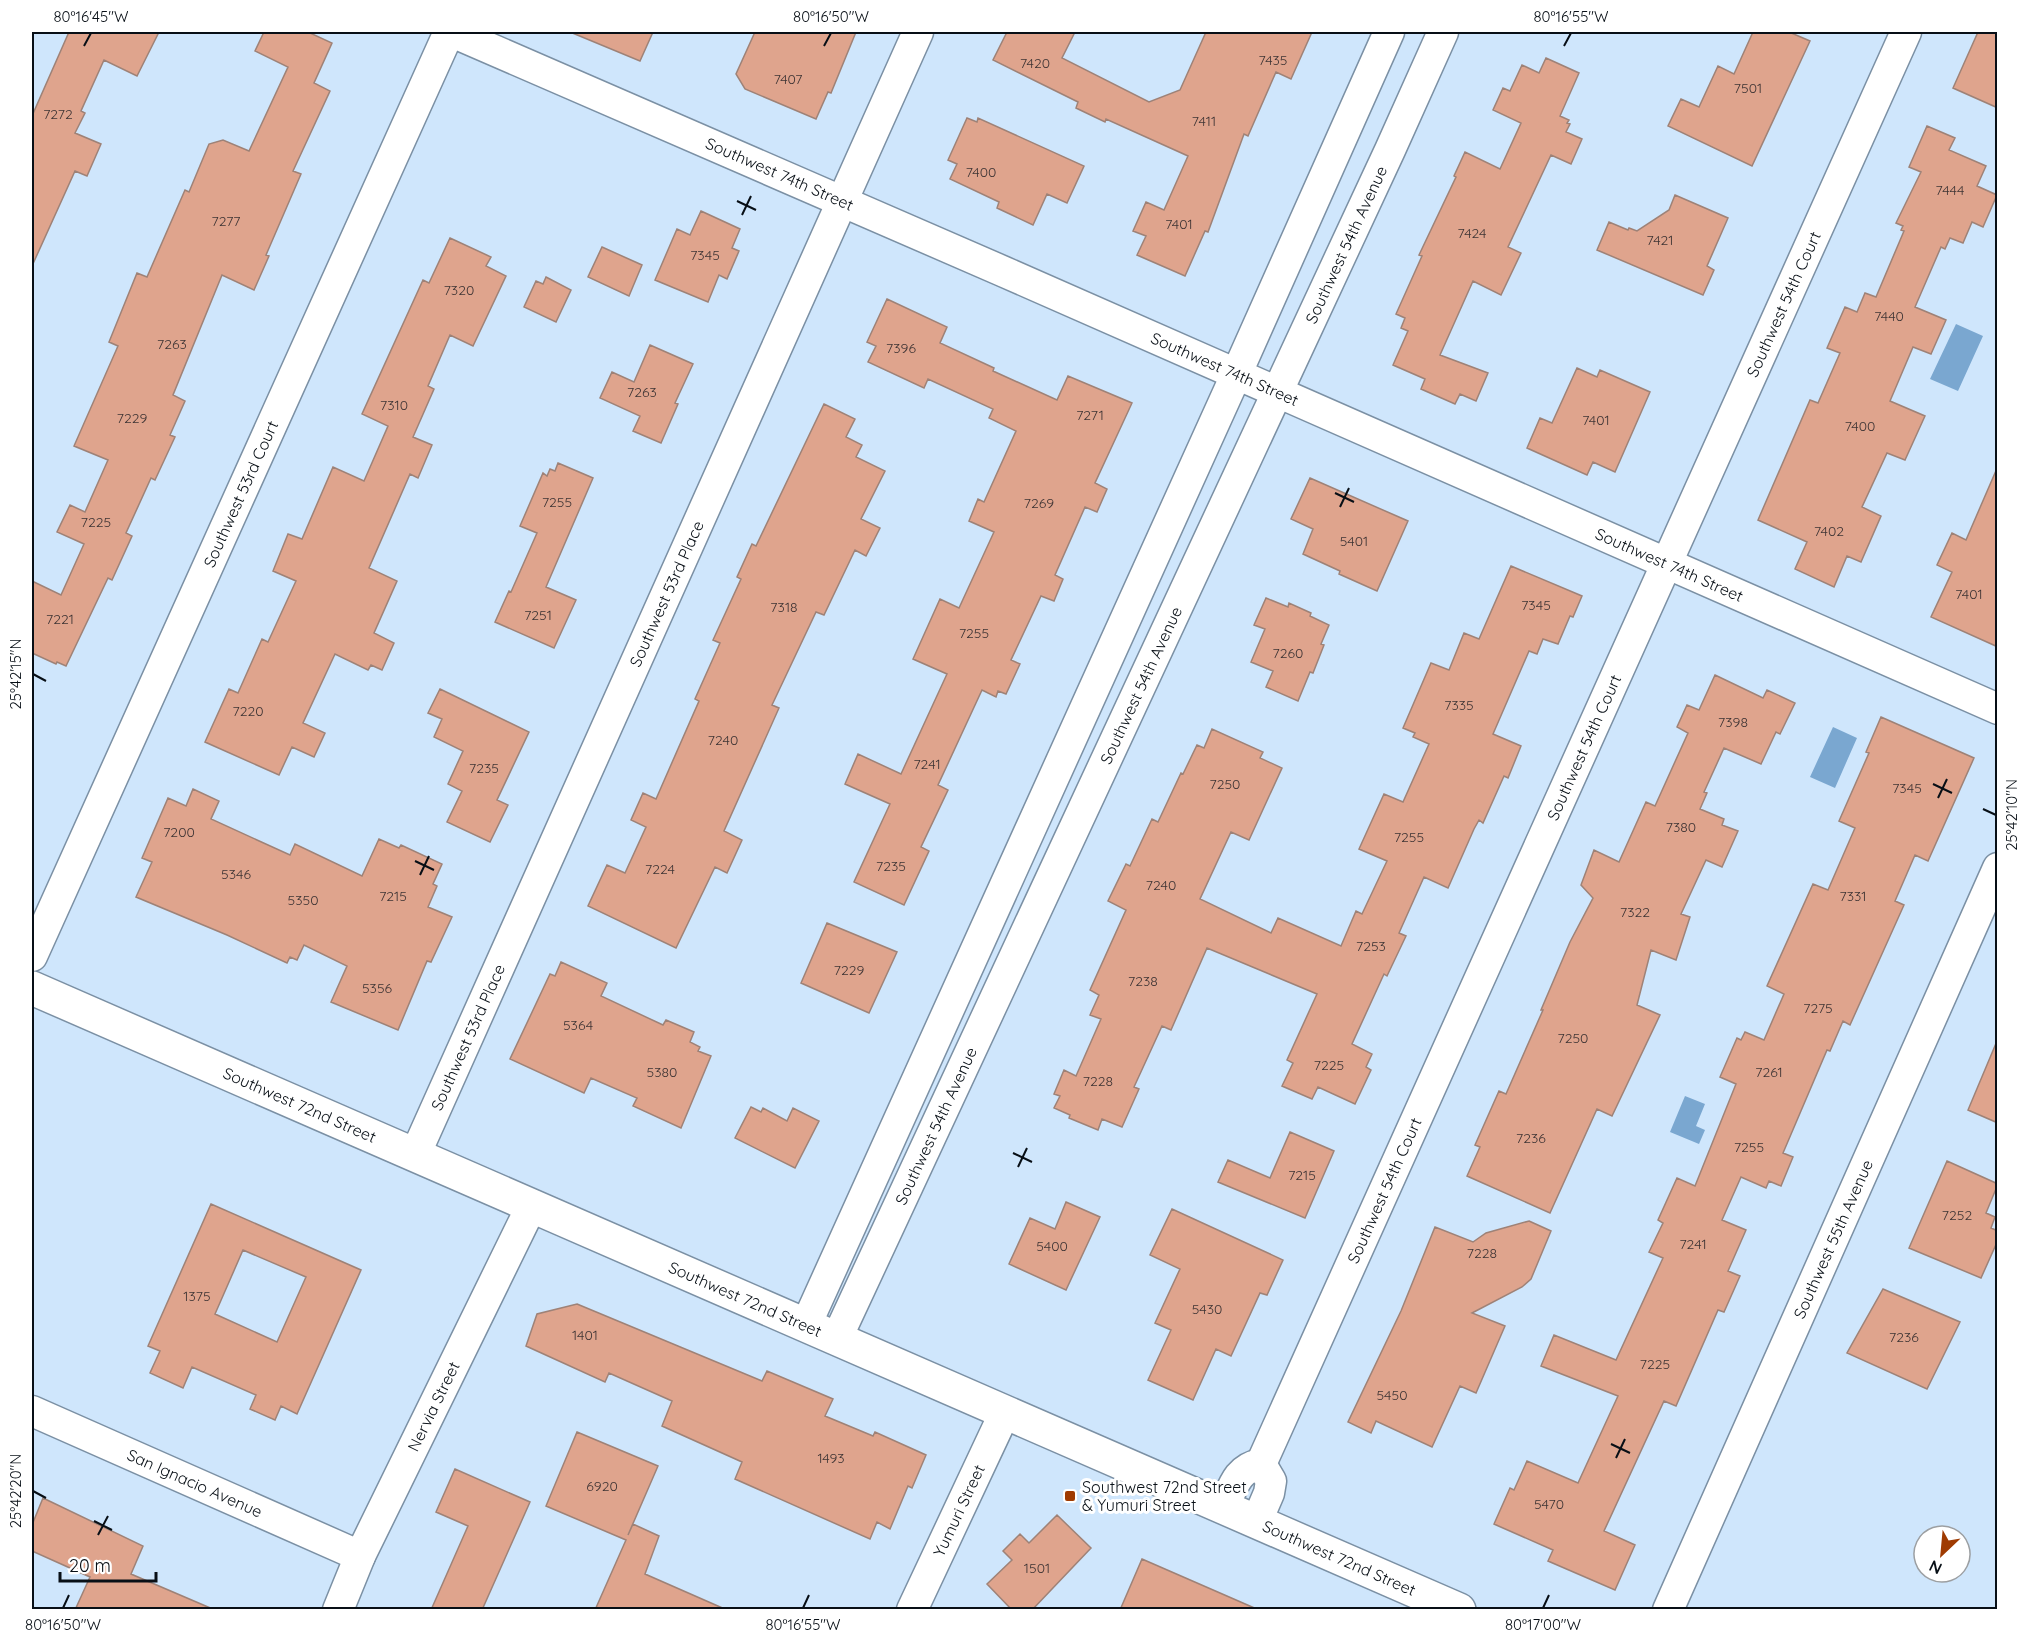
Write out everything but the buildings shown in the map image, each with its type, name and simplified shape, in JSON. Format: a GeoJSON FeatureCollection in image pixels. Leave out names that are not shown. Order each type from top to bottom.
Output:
{"type":"FeatureCollection","features":[{"type":"Feature","properties":{"kind":"main road","name":"Southwest 72nd Street"},"geometry":{"type":"LineString","coordinates":[[32,988],[1459,1610]]}},
{"type":"Feature","properties":{"kind":"street","name":"Southwest 74th Street"},"geometry":{"type":"LineString","coordinates":[[451,32],[843,200],[1276,393],[1998,709]]}},
{"type":"Feature","properties":{"kind":"street","name":"Southwest 53rd Court"},"geometry":{"type":"LineString","coordinates":[[32,956],[451,32]]}},
{"type":"Feature","properties":{"kind":"street","name":"Southwest 53rd Place"},"geometry":{"type":"LineString","coordinates":[[415,1155],[918,32]]}},
{"type":"Feature","properties":{"kind":"street"},"geometry":{"type":"LineString","coordinates":[[806,1325],[1389,32]]}},
{"type":"Feature","properties":{"kind":"street","name":"Southwest 54th Avenue"},"geometry":{"type":"LineString","coordinates":[[837,1338],[1443,32]]}},
{"type":"Feature","properties":{"kind":"street","name":"Southwest 54th Court"},"geometry":{"type":"LineString","coordinates":[[1261,1464],[1906,32]]}},
{"type":"Feature","properties":{"kind":"street","name":"Southwest 55th Avenue"},"geometry":{"type":"LineString","coordinates":[[1668,1610],[1998,868]]}},
{"type":"Feature","properties":{"kind":"street","name":"Nervia Street"},"geometry":{"type":"LineString","coordinates":[[338,1610],[360,1556],[532,1205]]}},
{"type":"Feature","properties":{"kind":"street","name":"San Ignacio Avenue"},"geometry":{"type":"LineString","coordinates":[[32,1411],[360,1556]]}},
{"type":"Feature","properties":{"kind":"street","name":"Yumuri Street"},"geometry":{"type":"LineString","coordinates":[[912,1610],[1005,1412]]}},
{"type":"Feature","properties":{"kind":"street"},"geometry":{"type":"LineString","coordinates":[[1224,1507],[1238,1475],[1250,1466],[1261,1464],[1271,1481],[1269,1493],[1257,1521]]}},
{"type":"Feature","properties":{"kind":"water"},"geometry":{"type":"Polygon","coordinates":[[[1956,324],[1983,336],[1958,391],[1930,379],[1956,324]]]}},
{"type":"Feature","properties":{"kind":"water"},"geometry":{"type":"Polygon","coordinates":[[[1833,727],[1857,738],[1835,788],[1810,777],[1833,727]]]}},
{"type":"Feature","properties":{"kind":"water"},"geometry":{"type":"Polygon","coordinates":[[[1685,1096],[1705,1104],[1696,1126],[1705,1130],[1699,1144],[1670,1132],[1685,1096]]]}},
{"type":"Feature","properties":{"kind":"place","name":"Southwest 72nd Street & Yumuri Street"},"geometry":{"type":"Point","coordinates":[1070,1496]}}]}
